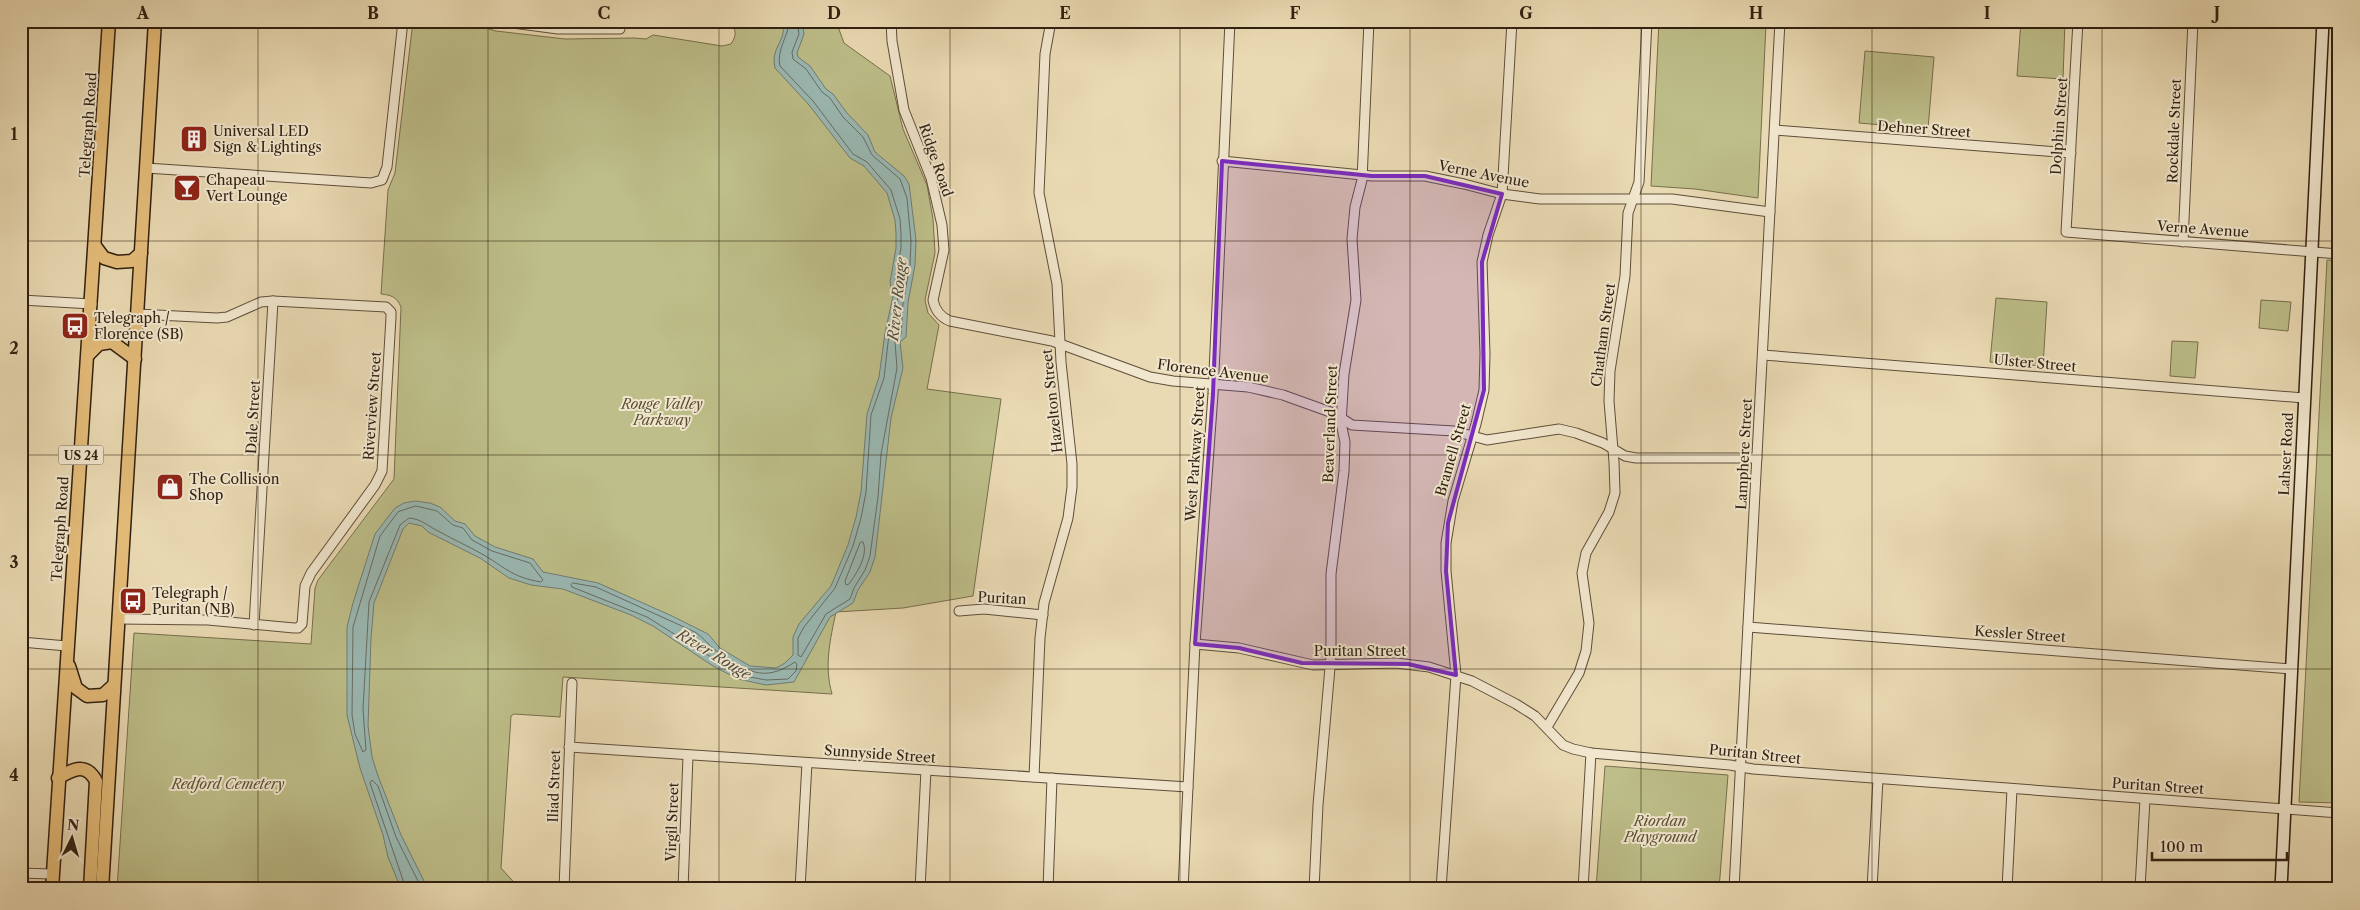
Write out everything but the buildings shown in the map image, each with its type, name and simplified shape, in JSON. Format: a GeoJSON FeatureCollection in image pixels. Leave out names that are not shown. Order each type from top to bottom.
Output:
{"type":"FeatureCollection","features":[{"type":"Feature","properties":{"kind":"main road","name":"Telegraph Road"},"geometry":{"type":"LineString","coordinates":[[52,889],[51,874],[92,304],[109,21]]}},
{"type":"Feature","properties":{"kind":"main road"},"geometry":{"type":"LineString","coordinates":[[102,889],[155,21]]}},
{"type":"Feature","properties":{"kind":"main road","name":"Lahser Road"},"geometry":{"type":"LineString","coordinates":[[2281,889],[2290,668],[2323,21]]}},
{"type":"Feature","properties":{"kind":"main road"},"geometry":{"type":"LineString","coordinates":[[95,246],[104,258],[111,261],[132,262],[141,253]]}},
{"type":"Feature","properties":{"kind":"main road"},"geometry":{"type":"LineString","coordinates":[[88,354],[99,344],[112,342],[135,359]]}},
{"type":"Feature","properties":{"kind":"main road"},"geometry":{"type":"LineString","coordinates":[[67,650],[71,677],[81,694],[97,697],[103,695],[114,685]]}},
{"type":"Feature","properties":{"kind":"main road"},"geometry":{"type":"LineString","coordinates":[[58,778],[74,769],[83,769],[92,774],[96,781],[90,889]]}},
{"type":"Feature","properties":{"kind":"street"},"geometry":{"type":"LineString","coordinates":[[146,168],[371,183],[382,180],[387,167],[403,21]]}},
{"type":"Feature","properties":{"kind":"street"},"geometry":{"type":"LineString","coordinates":[[496,21],[558,29],[620,29]]}},
{"type":"Feature","properties":{"kind":"street","name":"Ridge Road"},"geometry":{"type":"LineString","coordinates":[[891,21],[892,41],[904,110],[930,178],[942,226],[944,250],[934,294],[935,307]]}},
{"type":"Feature","properties":{"kind":"street","name":"Hazelton Street"},"geometry":{"type":"LineString","coordinates":[[1034,777],[1042,615],[1051,573],[1068,518],[1072,487],[1072,464],[1060,344],[1057,284],[1040,206],[1039,193],[1045,54],[1051,21]]}},
{"type":"Feature","properties":{"kind":"street","name":"West Parkway Street"},"geometry":{"type":"LineString","coordinates":[[1183,889],[1195,644],[1213,384],[1230,21]]}},
{"type":"Feature","properties":{"kind":"street","name":"Beaverland Street"},"geometry":{"type":"LineString","coordinates":[[1314,889],[1318,804],[1329,666],[1331,574],[1344,471],[1345,442],[1341,419],[1344,374],[1356,300],[1352,228],[1362,174],[1369,21]]}},
{"type":"Feature","properties":{"kind":"street","name":"Bramell Street"},"geometry":{"type":"LineString","coordinates":[[1441,889],[1456,675],[1446,571],[1446,543],[1453,500],[1473,436],[1484,390],[1485,354],[1481,286],[1482,262],[1485,246],[1502,194],[1512,21]]}},
{"type":"Feature","properties":{"kind":"street","name":"Chatham Street"},"geometry":{"type":"LineString","coordinates":[[1547,727],[1579,673],[1586,651],[1589,623],[1582,573],[1589,546],[1609,512],[1614,493],[1609,401],[1610,371],[1625,276],[1628,213],[1639,182],[1647,21]]}},
{"type":"Feature","properties":{"kind":"street","name":"Lamphere Street"},"geometry":{"type":"LineString","coordinates":[[1734,889],[1780,21]]}},
{"type":"Feature","properties":{"kind":"street","name":"Dolphin Street"},"geometry":{"type":"LineString","coordinates":[[2066,232],[2078,21]]}},
{"type":"Feature","properties":{"kind":"street","name":"Rockdale Street"},"geometry":{"type":"LineString","coordinates":[[2183,242],[2193,21]]}},
{"type":"Feature","properties":{"kind":"street","name":"Dehner Street"},"geometry":{"type":"LineString","coordinates":[[1775,130],[2071,153]]}},
{"type":"Feature","properties":{"kind":"street","name":"Verne Avenue"},"geometry":{"type":"LineString","coordinates":[[1222,161],[1362,174],[1424,176],[1502,194],[1540,198],[1672,199],[1770,212]]}},
{"type":"Feature","properties":{"kind":"street","name":"Verne Avenue"},"geometry":{"type":"LineString","coordinates":[[2066,232],[2339,254]]}},
{"type":"Feature","properties":{"kind":"street"},"geometry":{"type":"LineString","coordinates":[[21,300],[92,304]]}},
{"type":"Feature","properties":{"kind":"street"},"geometry":{"type":"LineString","coordinates":[[137,314],[217,318],[227,317],[261,302],[274,301]]}},
{"type":"Feature","properties":{"kind":"street","name":"Riverview Street"},"geometry":{"type":"LineString","coordinates":[[254,625],[298,628],[303,620],[305,586],[311,573],[375,485],[382,471],[392,317],[389,308],[381,306],[274,301]]}},
{"type":"Feature","properties":{"kind":"street","name":"Dale Street"},"geometry":{"type":"LineString","coordinates":[[254,625],[274,301]]}},
{"type":"Feature","properties":{"kind":"street","name":"Florence Avenue"},"geometry":{"type":"LineString","coordinates":[[935,307],[939,314],[950,321],[1060,344],[1150,377],[1173,381],[1248,387],[1283,395],[1333,413],[1352,425],[1454,431],[1487,440],[1559,430],[1576,433],[1613,448],[1625,456],[1649,459],[1757,458]]}},
{"type":"Feature","properties":{"kind":"street","name":"Ulster Street"},"geometry":{"type":"LineString","coordinates":[[1763,355],[2304,398]]}},
{"type":"Feature","properties":{"kind":"street","name":"Puritan"},"geometry":{"type":"LineString","coordinates":[[959,611],[984,610],[1042,615]]}},
{"type":"Feature","properties":{"kind":"street"},"geometry":{"type":"LineString","coordinates":[[118,619],[208,620],[254,625]]}},
{"type":"Feature","properties":{"kind":"street","name":"Kessler Street"},"geometry":{"type":"LineString","coordinates":[[1748,627],[2290,668]]}},
{"type":"Feature","properties":{"kind":"street"},"geometry":{"type":"LineString","coordinates":[[21,642],[67,650]]}},
{"type":"Feature","properties":{"kind":"street","name":"Puritan Street"},"geometry":{"type":"LineString","coordinates":[[1195,644],[1239,648],[1302,663],[1329,666],[1408,664],[1456,675],[1516,704],[1547,727],[1563,745],[1591,753],[1878,779],[2339,813]]}},
{"type":"Feature","properties":{"kind":"street","name":"Iliad Street"},"geometry":{"type":"LineString","coordinates":[[564,889],[572,683]]}},
{"type":"Feature","properties":{"kind":"street","name":"Sunnyside Street"},"geometry":{"type":"LineString","coordinates":[[569,747],[1188,787]]}},
{"type":"Feature","properties":{"kind":"street"},"geometry":{"type":"LineString","coordinates":[[1583,889],[1591,753]]}},
{"type":"Feature","properties":{"kind":"street","name":"Virgil Street"},"geometry":{"type":"LineString","coordinates":[[683,889],[688,756]]}},
{"type":"Feature","properties":{"kind":"street"},"geometry":{"type":"LineString","coordinates":[[800,889],[807,763]]}},
{"type":"Feature","properties":{"kind":"street"},"geometry":{"type":"LineString","coordinates":[[920,889],[926,770]]}},
{"type":"Feature","properties":{"kind":"street"},"geometry":{"type":"LineString","coordinates":[[1048,889],[1052,778]]}},
{"type":"Feature","properties":{"kind":"street"},"geometry":{"type":"LineString","coordinates":[[1872,889],[1878,779]]}},
{"type":"Feature","properties":{"kind":"street"},"geometry":{"type":"LineString","coordinates":[[2007,889],[2012,789]]}},
{"type":"Feature","properties":{"kind":"street"},"geometry":{"type":"LineString","coordinates":[[2140,889],[2145,799]]}},
{"type":"Feature","properties":{"kind":"street"},"geometry":{"type":"LineString","coordinates":[[21,873],[51,874]]}},
{"type":"Feature","properties":{"kind":"highlighted area"},"geometry":{"type":"Polygon","coordinates":[[[1222,161],[1372,176],[1425,176],[1502,194],[1482,262],[1484,390],[1448,523],[1446,571],[1456,675],[1408,664],[1302,663],[1239,648],[1195,644],[1213,394],[1222,161]]]}},
{"type":"Feature","properties":{"kind":"green space","name":"Rouge Valley Parkway"},"geometry":{"type":"Polygon","coordinates":[[[413,21],[461,21],[496,31],[565,39],[646,39],[653,35],[722,46],[731,44],[734,38],[735,30],[731,21],[836,21],[844,43],[890,76],[903,129],[927,185],[933,219],[935,253],[925,300],[928,313],[939,325],[927,389],[1001,399],[973,596],[903,608],[836,612],[828,663],[832,694],[563,677],[560,717],[514,714],[511,716],[501,868],[520,889],[117,889],[134,633],[311,644],[315,588],[318,580],[394,479],[401,307],[393,297],[381,294],[388,190],[395,173],[413,21]]]}},
{"type":"Feature","properties":{"kind":"green space"},"geometry":{"type":"Polygon","coordinates":[[[1659,21],[1766,24],[1758,198],[1695,189],[1651,186],[1659,21]]]}},
{"type":"Feature","properties":{"kind":"green space"},"geometry":{"type":"Polygon","coordinates":[[[2021,21],[2065,21],[2063,79],[2017,76],[2021,21]]]}},
{"type":"Feature","properties":{"kind":"green space"},"geometry":{"type":"Polygon","coordinates":[[[1865,51],[1934,57],[1928,129],[1859,123],[1865,51]]]}},
{"type":"Feature","properties":{"kind":"green space"},"geometry":{"type":"Polygon","coordinates":[[[2327,260],[2339,261],[2339,803],[2299,802],[2327,260]]]}},
{"type":"Feature","properties":{"kind":"green space"},"geometry":{"type":"Polygon","coordinates":[[[1996,298],[2047,302],[2043,366],[1990,362],[1996,298]]]}},
{"type":"Feature","properties":{"kind":"green space"},"geometry":{"type":"Polygon","coordinates":[[[2261,300],[2291,302],[2288,331],[2259,328],[2261,300]]]}},
{"type":"Feature","properties":{"kind":"green space"},"geometry":{"type":"Polygon","coordinates":[[[2172,341],[2198,342],[2195,378],[2170,376],[2172,341]]]}},
{"type":"Feature","properties":{"kind":"green space","name":"Riordan Playground"},"geometry":{"type":"Polygon","coordinates":[[[1605,766],[1728,775],[1719,889],[1596,889],[1605,766]]]}},
{"type":"Feature","properties":{"kind":"water","name":"River Rouge"},"geometry":{"type":"Polygon","coordinates":[[[787,21],[802,21],[804,34],[797,53],[798,57],[810,66],[826,89],[833,94],[847,113],[868,135],[875,152],[904,176],[909,184],[916,240],[915,265],[908,303],[906,337],[900,342],[903,368],[891,418],[875,557],[870,572],[858,590],[853,603],[830,617],[794,682],[766,685],[738,679],[713,666],[653,626],[631,615],[563,589],[531,585],[509,578],[480,558],[428,532],[422,526],[409,523],[403,529],[374,603],[368,726],[372,757],[378,776],[401,835],[428,889],[401,889],[388,857],[383,835],[360,768],[347,715],[347,627],[375,534],[395,508],[404,503],[415,501],[430,503],[440,507],[455,521],[465,524],[475,536],[495,547],[533,559],[543,572],[598,583],[672,616],[708,634],[720,648],[750,666],[776,668],[785,663],[793,655],[793,637],[799,624],[831,586],[848,545],[861,492],[867,414],[879,377],[885,333],[893,296],[890,282],[896,248],[895,220],[887,193],[864,166],[850,158],[809,105],[775,68],[775,55],[787,21]]]}},
{"type":"Feature","properties":{"kind":"place","name":"Universal LED Sign & Lightings"},"geometry":{"type":"Point","coordinates":[194,139]}},
{"type":"Feature","properties":{"kind":"place","name":"Chapeau Vert Lounge"},"geometry":{"type":"Point","coordinates":[187,188]}},
{"type":"Feature","properties":{"kind":"place","name":"Telegraph / Florence (SB)"},"geometry":{"type":"Point","coordinates":[75,326]}},
{"type":"Feature","properties":{"kind":"place","name":"The Collision Shop"},"geometry":{"type":"Point","coordinates":[170,487]}},
{"type":"Feature","properties":{"kind":"place","name":"Telegraph / Puritan (NB)"},"geometry":{"type":"Point","coordinates":[133,601]}},
{"type":"Feature","properties":{"kind":"park label","name":"Redford Cemetery"},"geometry":{"type":"Point","coordinates":[228,784]}}]}
